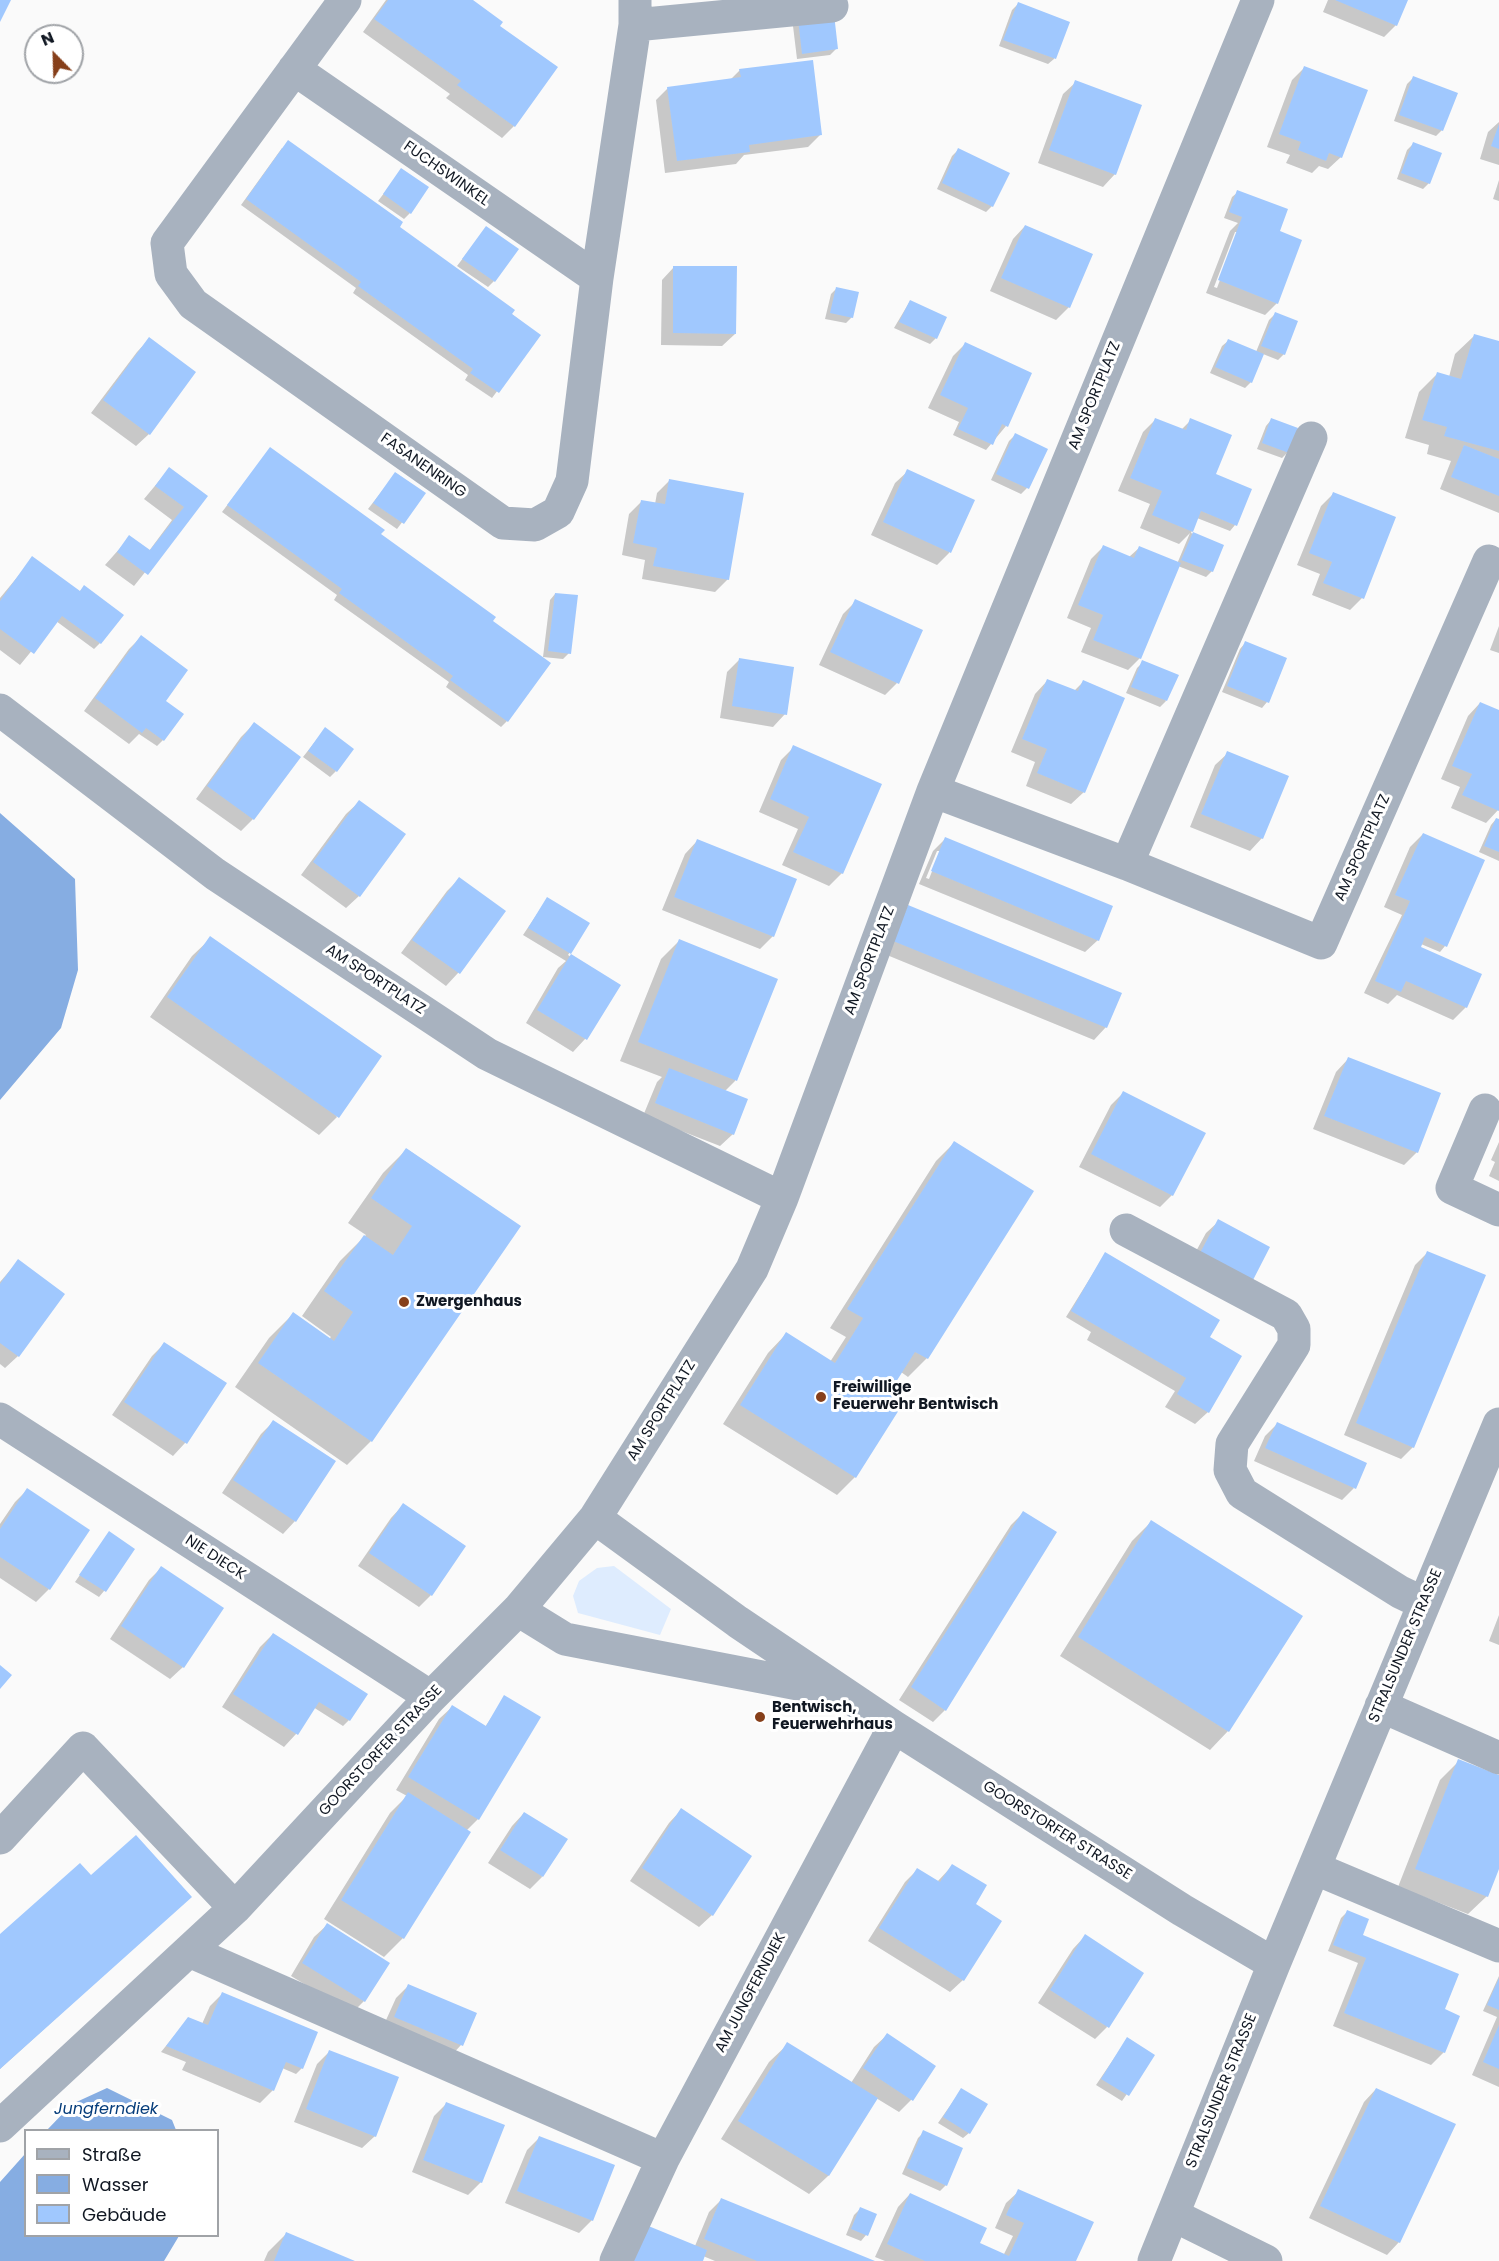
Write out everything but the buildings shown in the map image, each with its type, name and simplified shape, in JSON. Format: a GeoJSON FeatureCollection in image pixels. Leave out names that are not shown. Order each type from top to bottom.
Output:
{"type":"FeatureCollection","features":[{"type":"Feature","properties":{"kind":"street","name":"FASANENRING"},"geometry":{"type":"LineString","coordinates":[[345,0],[168,243],[171,274],[193,304],[503,523],[535,525],[558,512],[572,481],[597,278],[635,13],[832,6]]}},
{"type":"Feature","properties":{"kind":"street","name":"AM SPORTPLATZ"},"geometry":{"type":"LineString","coordinates":[[518,1610],[596,1518],[752,1269],[782,1197],[933,791],[1258,0]]}},
{"type":"Feature","properties":{"kind":"street","name":"FUCHSWINKEL"},"geometry":{"type":"LineString","coordinates":[[294,69],[597,278]]}},
{"type":"Feature","properties":{"kind":"street"},"geometry":{"type":"LineString","coordinates":[[1127,864],[1311,438]]}},
{"type":"Feature","properties":{"kind":"street","name":"AM SPORTPLATZ"},"geometry":{"type":"LineString","coordinates":[[933,791],[1127,864],[1321,943],[1489,561]]}},
{"type":"Feature","properties":{"kind":"street","name":"AM SPORTPLATZ"},"geometry":{"type":"LineString","coordinates":[[0,710],[215,874],[487,1054],[782,1197]]}},
{"type":"Feature","properties":{"kind":"street"},"geometry":{"type":"LineString","coordinates":[[1485,1110],[1452,1188],[1499,1210]]}},
{"type":"Feature","properties":{"kind":"street"},"geometry":{"type":"LineString","coordinates":[[1126,1230],[1286,1315],[1294,1329],[1294,1345],[1232,1444],[1230,1470],[1242,1493],[1400,1592],[1423,1603]]}},
{"type":"Feature","properties":{"kind":"street","name":"NIE DIECK"},"geometry":{"type":"LineString","coordinates":[[0,1419],[431,1697]]}},
{"type":"Feature","properties":{"kind":"street","name":"STRALSUNDER STRASSE"},"geometry":{"type":"LineString","coordinates":[[1154,2261],[1274,1964],[1499,1424]]}},
{"type":"Feature","properties":{"kind":"street","name":"GOORSTORFER STRASSE"},"geometry":{"type":"LineString","coordinates":[[596,1518],[738,1622],[842,1694],[1182,1910],[1274,1964]]}},
{"type":"Feature","properties":{"kind":"street","name":"GOORSTORFER STRASSE"},"geometry":{"type":"LineString","coordinates":[[0,2126],[235,1908],[431,1697],[518,1610],[566,1638],[761,1675],[842,1694]]}},
{"type":"Feature","properties":{"kind":"street"},"geometry":{"type":"LineString","coordinates":[[1381,1706],[1499,1758]]}},
{"type":"Feature","properties":{"kind":"street","name":"AM JUNGFERNDIEK"},"geometry":{"type":"LineString","coordinates":[[616,2261],[663,2159],[894,1727]]}},
{"type":"Feature","properties":{"kind":"street"},"geometry":{"type":"LineString","coordinates":[[0,1838],[83,1748],[235,1908]]}},
{"type":"Feature","properties":{"kind":"street"},"geometry":{"type":"LineString","coordinates":[[1314,1868],[1499,1946]]}},
{"type":"Feature","properties":{"kind":"street"},"geometry":{"type":"LineString","coordinates":[[189,1951],[663,2159]]}},
{"type":"Feature","properties":{"kind":"street"},"geometry":{"type":"LineString","coordinates":[[1173,2215],[1266,2261]]}},
{"type":"Feature","properties":{"kind":"shaded area"},"geometry":{"type":"Polygon","coordinates":[[[614,1566],[671,1609],[660,1635],[578,1613],[573,1596],[579,1581],[597,1568],[614,1566]]]}},
{"type":"Feature","properties":{"kind":"water"},"geometry":{"type":"Polygon","coordinates":[[[0,813],[75,879],[78,970],[61,1028],[0,1100],[0,813]]]}},
{"type":"Feature","properties":{"kind":"water","name":"Jungferndiek"},"geometry":{"type":"Polygon","coordinates":[[[107,2088],[172,2120],[176,2129],[48,2129],[72,2104],[107,2088]]]}},
{"type":"Feature","properties":{"kind":"water","name":"Jungferndiek"},"geometry":{"type":"Polygon","coordinates":[[[24,2155],[24,2237],[178,2237],[164,2261],[0,2261],[0,2182],[24,2155]]]}},
{"type":"Feature","properties":{"kind":"place","name":"Zwergenhaus"},"geometry":{"type":"Point","coordinates":[404,1302]}},
{"type":"Feature","properties":{"kind":"place","name":"Freiwillige Feuerwehr Bentwisch"},"geometry":{"type":"Point","coordinates":[821,1397]}},
{"type":"Feature","properties":{"kind":"place","name":"Bentwisch, Feuerwehrhaus"},"geometry":{"type":"Point","coordinates":[760,1717]}}]}
